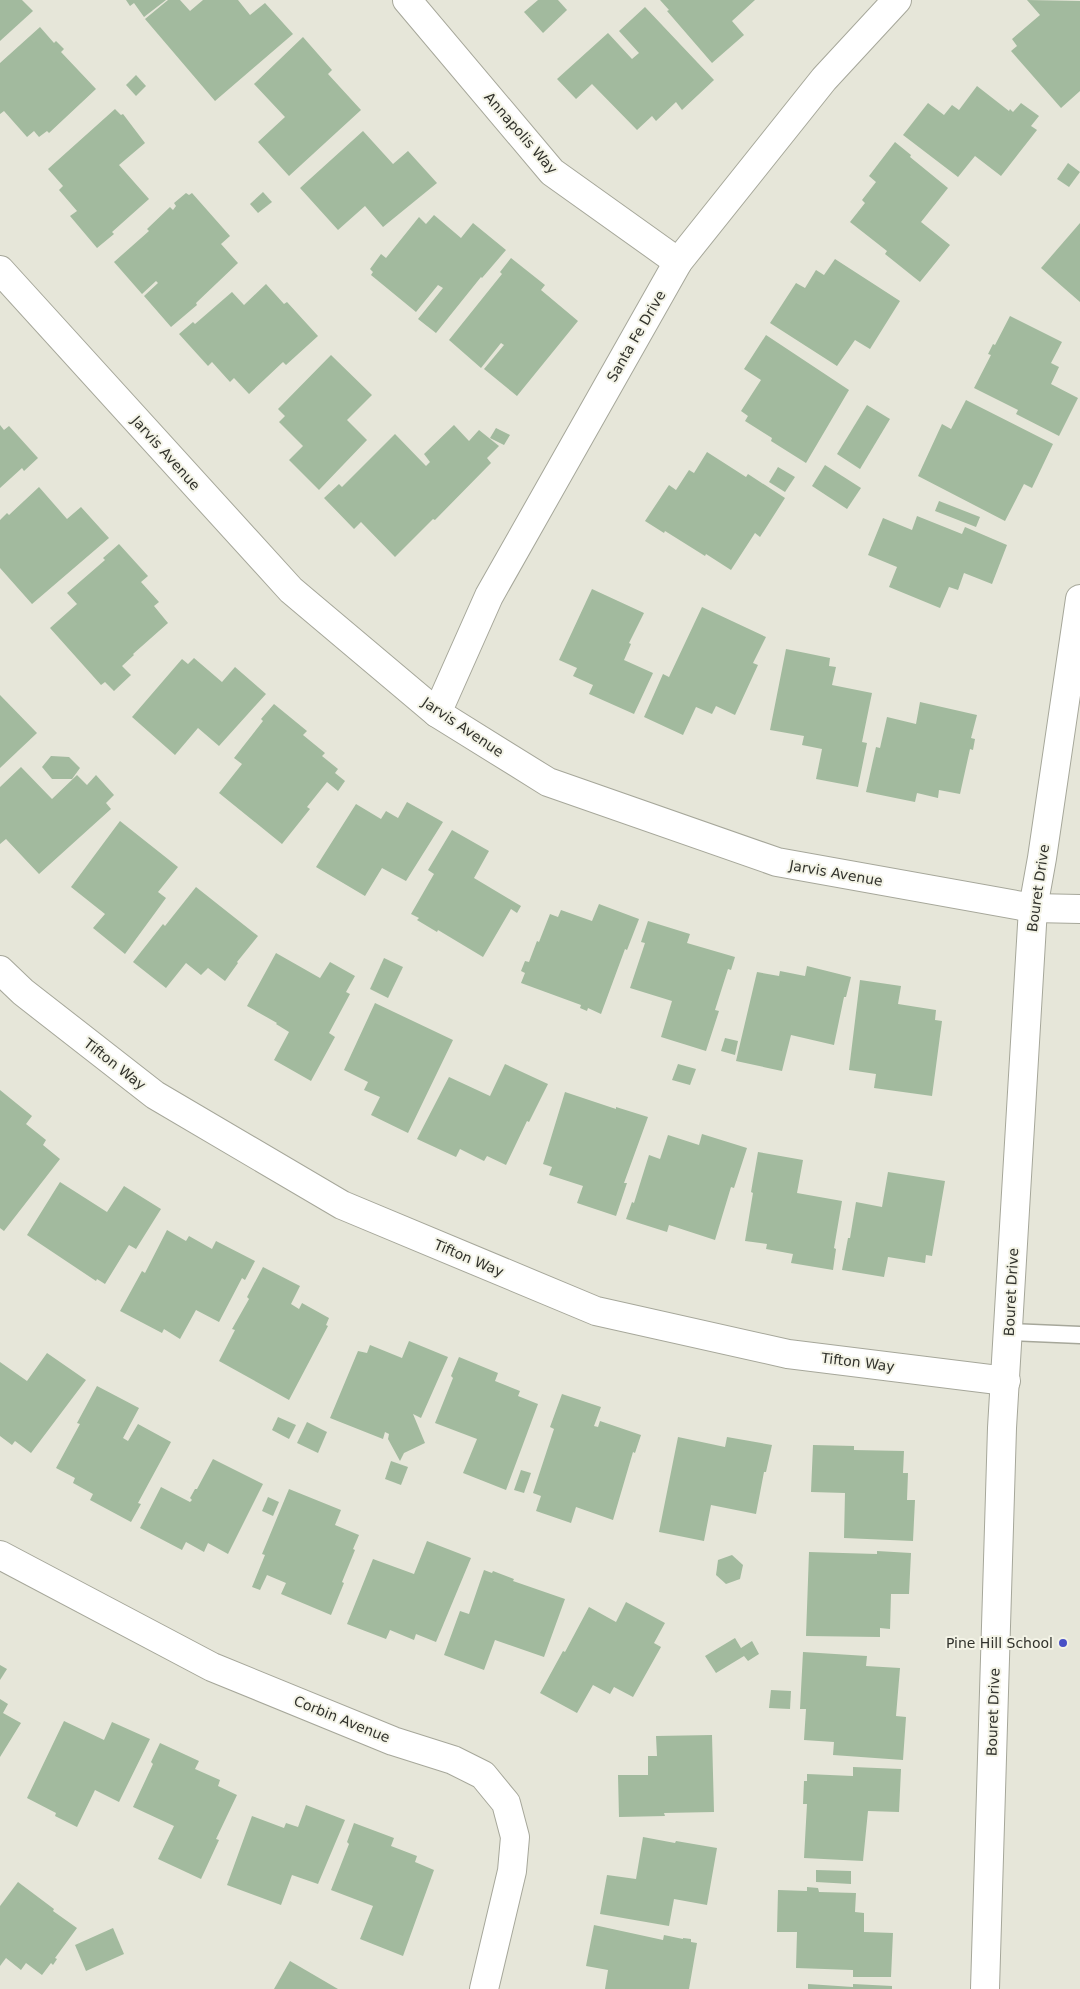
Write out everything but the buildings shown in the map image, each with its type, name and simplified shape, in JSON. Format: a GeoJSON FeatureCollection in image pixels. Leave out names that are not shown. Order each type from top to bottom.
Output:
{"type":"FeatureCollection","features":[{"type":"Feature","properties":{"kind":"street","name":"Annapolis Way"},"geometry":{"type":"LineString","coordinates":[[407,0],[552,172],[678,262]]}},
{"type":"Feature","properties":{"kind":"street","name":"Santa Fe Drive"},"geometry":{"type":"LineString","coordinates":[[437,713],[489,596],[678,262],[824,79],[897,0]]}},
{"type":"Feature","properties":{"kind":"street","name":"Jarvis Avenue"},"geometry":{"type":"LineString","coordinates":[[0,270],[291,590],[437,713],[548,782],[777,862],[1033,908],[1080,909]]}},
{"type":"Feature","properties":{"kind":"street","name":"Bouret Drive"},"geometry":{"type":"LineString","coordinates":[[985,1989],[1002,1438],[1033,908],[1080,599]]}},
{"type":"Feature","properties":{"kind":"street","name":"Tifton Way"},"geometry":{"type":"LineString","coordinates":[[0,970],[23,992],[155,1095],[342,1205],[596,1311],[788,1354],[1006,1381]]}},
{"type":"Feature","properties":{"kind":"street","name":"Corbin Avenue"},"geometry":{"type":"LineString","coordinates":[[0,1556],[212,1666],[393,1740],[453,1760],[484,1775],[506,1803],[515,1837],[512,1870],[484,1989]]}},
{"type":"Feature","properties":{"kind":"lane"},"geometry":{"type":"LineString","coordinates":[[1008,1332],[1080,1335]]}},
{"type":"Feature","properties":{"kind":"place","name":"Pine Hill School"},"geometry":{"type":"Point","coordinates":[1063,1643]}}]}
